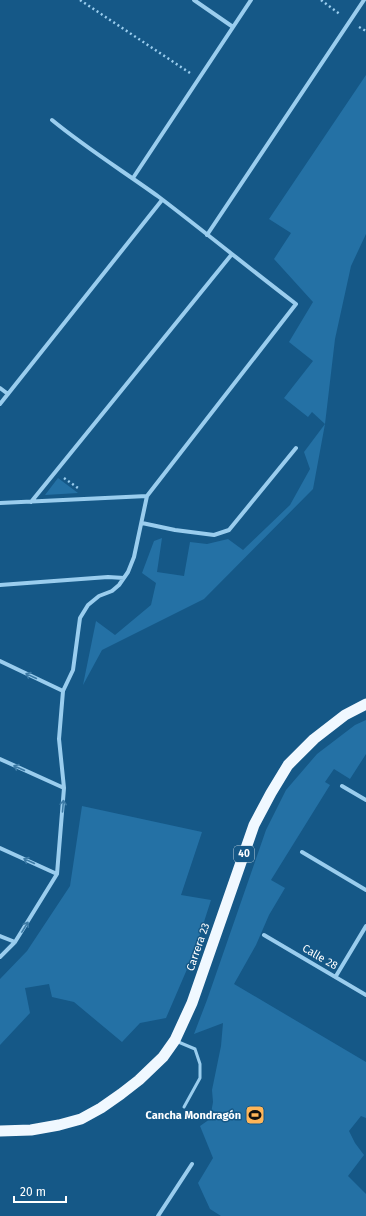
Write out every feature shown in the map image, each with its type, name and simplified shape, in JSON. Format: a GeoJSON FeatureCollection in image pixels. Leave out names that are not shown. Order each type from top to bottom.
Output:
{"type":"FeatureCollection","features":[{"type":"Feature","properties":{"kind":"highway","name":"Carrera 23"},"geometry":{"type":"LineString","coordinates":[[0,1131],[31,1130],[59,1125],[81,1118],[101,1108],[139,1080],[163,1057],[175,1040],[192,1003],[254,825],[271,793],[288,765],[314,739],[345,715],[366,704]]}},
{"type":"Feature","properties":{"kind":"street"},"geometry":{"type":"LineString","coordinates":[[194,0],[233,27]]}},
{"type":"Feature","properties":{"kind":"street"},"geometry":{"type":"LineString","coordinates":[[133,178],[251,0]]}},
{"type":"Feature","properties":{"kind":"street"},"geometry":{"type":"LineString","coordinates":[[207,235],[364,0]]}},
{"type":"Feature","properties":{"kind":"street"},"geometry":{"type":"LineString","coordinates":[[0,957],[15,942],[57,874],[64,788],[59,739],[63,691],[73,670],[80,618],[88,605],[99,596],[112,591],[124,578],[134,557],[147,496],[296,304],[133,178],[98,155],[52,120]]}},
{"type":"Feature","properties":{"kind":"street"},"geometry":{"type":"LineString","coordinates":[[0,404],[162,200]]}},
{"type":"Feature","properties":{"kind":"street"},"geometry":{"type":"LineString","coordinates":[[31,502],[232,254]]}},
{"type":"Feature","properties":{"kind":"street"},"geometry":{"type":"LineString","coordinates":[[0,388],[8,394]]}},
{"type":"Feature","properties":{"kind":"street"},"geometry":{"type":"LineString","coordinates":[[142,523],[175,530],[214,535],[229,530],[296,448]]}},
{"type":"Feature","properties":{"kind":"street"},"geometry":{"type":"LineString","coordinates":[[0,504],[147,496]]}},
{"type":"Feature","properties":{"kind":"street"},"geometry":{"type":"LineString","coordinates":[[0,585],[108,577],[124,578]]}},
{"type":"Feature","properties":{"kind":"street"},"geometry":{"type":"LineString","coordinates":[[0,661],[63,691]]}},
{"type":"Feature","properties":{"kind":"street"},"geometry":{"type":"LineString","coordinates":[[0,759],[64,788]]}},
{"type":"Feature","properties":{"kind":"street"},"geometry":{"type":"LineString","coordinates":[[342,786],[366,800]]}},
{"type":"Feature","properties":{"kind":"street"},"geometry":{"type":"LineString","coordinates":[[0,848],[57,874]]}},
{"type":"Feature","properties":{"kind":"street"},"geometry":{"type":"LineString","coordinates":[[302,852],[366,890]]}},
{"type":"Feature","properties":{"kind":"street"},"geometry":{"type":"LineString","coordinates":[[336,976],[366,926]]}},
{"type":"Feature","properties":{"kind":"street","name":"Calle 28"},"geometry":{"type":"LineString","coordinates":[[264,935],[366,995]]}},
{"type":"Feature","properties":{"kind":"street"},"geometry":{"type":"LineString","coordinates":[[0,936],[15,942]]}},
{"type":"Feature","properties":{"kind":"street"},"geometry":{"type":"LineString","coordinates":[[158,1216],[192,1164]]}},
{"type":"Feature","properties":{"kind":"lane"},"geometry":{"type":"LineString","coordinates":[[175,1040],[195,1049],[200,1064],[200,1078],[184,1107]]}},
{"type":"Feature","properties":{"kind":"path"},"geometry":{"type":"LineString","coordinates":[[80,0],[199,79]]}},
{"type":"Feature","properties":{"kind":"path"},"geometry":{"type":"LineString","coordinates":[[321,0],[350,21]]}},
{"type":"Feature","properties":{"kind":"path"},"geometry":{"type":"LineString","coordinates":[[56,471],[92,499]]}},
{"type":"Feature","properties":{"kind":"shaded area"},"geometry":{"type":"Polygon","coordinates":[[[366,75],[366,234],[351,266],[335,339],[325,424],[312,412],[308,417],[284,398],[313,361],[289,342],[313,302],[274,259],[291,233],[269,219],[366,75]]]}},
{"type":"Feature","properties":{"kind":"shaded area"},"geometry":{"type":"Polygon","coordinates":[[[325,424],[313,489],[204,599],[102,650],[83,685],[96,621],[115,635],[151,605],[156,583],[142,573],[154,541],[162,538],[157,572],[184,576],[190,542],[207,544],[228,539],[243,550],[290,505],[310,469],[304,452],[325,424]]]}},
{"type":"Feature","properties":{"kind":"shaded area"},"geometry":{"type":"Polygon","coordinates":[[[58,478],[78,493],[45,495],[58,478]]]}},
{"type":"Feature","properties":{"kind":"shaded area"},"geometry":{"type":"Polygon","coordinates":[[[366,720],[366,754],[350,779],[334,769],[325,782],[330,785],[271,880],[285,888],[269,915],[256,945],[234,984],[366,1062],[366,1118],[361,1116],[349,1131],[355,1143],[364,1155],[348,1176],[366,1194],[366,1216],[221,1216],[210,1209],[198,1183],[213,1158],[200,1126],[210,1119],[213,1102],[212,1090],[221,1046],[223,1023],[194,1034],[266,830],[286,790],[317,754],[355,725],[366,720]]]}},
{"type":"Feature","properties":{"kind":"shaded area"},"geometry":{"type":"Polygon","coordinates":[[[82,806],[202,832],[181,895],[211,900],[194,953],[166,1018],[140,1023],[122,1042],[74,1002],[52,997],[49,984],[25,988],[30,1013],[0,1045],[0,979],[27,951],[70,886],[82,806]]]}},
{"type":"Feature","properties":{"kind":"place","name":"Cancha Mondragón"},"geometry":{"type":"Point","coordinates":[255,1115]}}]}
